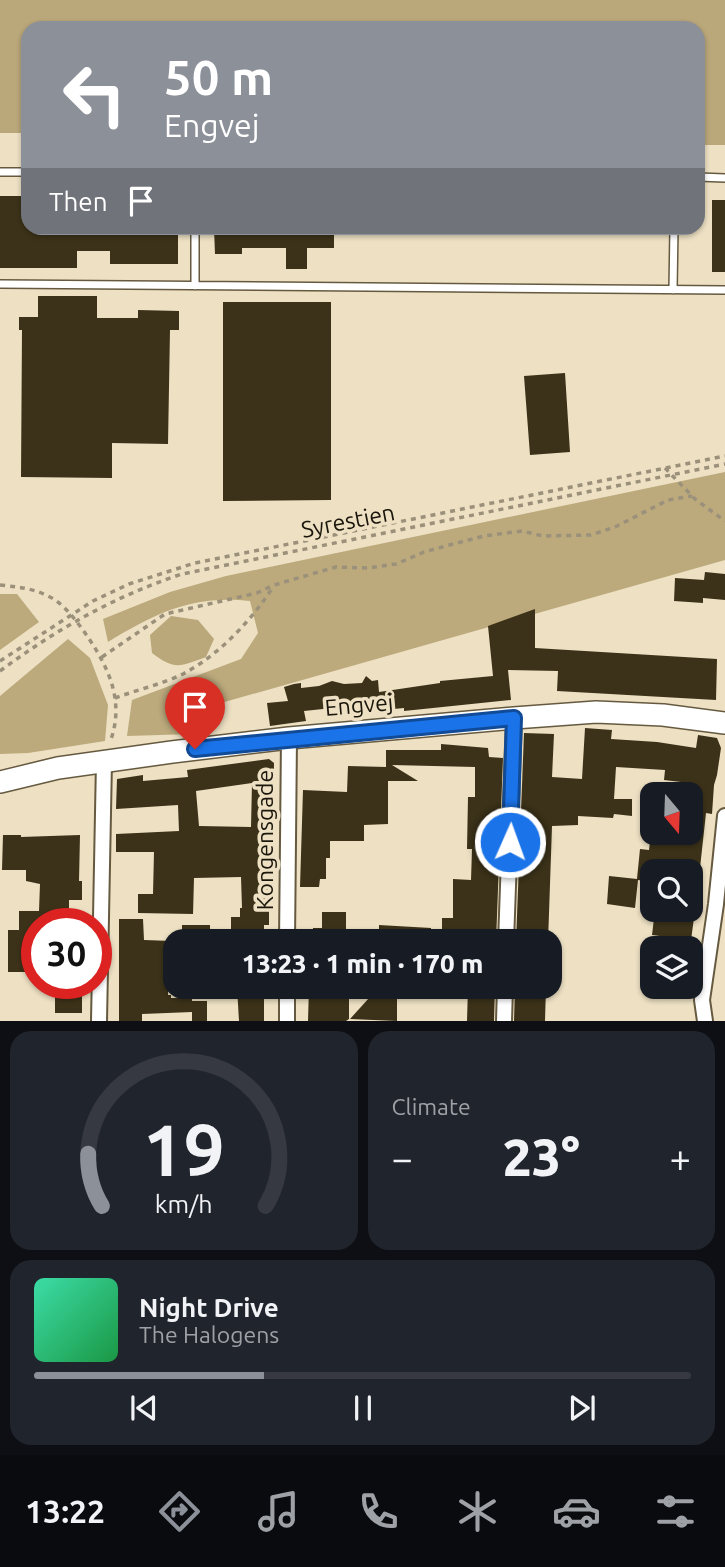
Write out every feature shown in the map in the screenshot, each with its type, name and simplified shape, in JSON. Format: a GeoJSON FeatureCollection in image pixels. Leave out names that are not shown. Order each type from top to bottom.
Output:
{"type":"FeatureCollection","features":[{"type":"Feature","properties":{"kind":"street","name":"Engvej"},"geometry":{"type":"LineString","coordinates":[[0,782],[58,768],[104,761],[289,738],[514,718],[596,712],[663,715],[725,723]]}},
{"type":"Feature","properties":{"kind":"street"},"geometry":{"type":"LineString","coordinates":[[506,929],[514,718]]}},
{"type":"Feature","properties":{"kind":"street","name":"Kongensgade"},"geometry":{"type":"LineString","coordinates":[[287,929],[289,738]]}},
{"type":"Feature","properties":{"kind":"street"},"geometry":{"type":"LineString","coordinates":[[99,1021],[104,761]]}},
{"type":"Feature","properties":{"kind":"street"},"geometry":{"type":"LineString","coordinates":[[705,1021],[702,1000],[725,816]]}},
{"type":"Feature","properties":{"kind":"street"},"geometry":{"type":"LineString","coordinates":[[287,999],[287,1021]]}},
{"type":"Feature","properties":{"kind":"street"},"geometry":{"type":"LineString","coordinates":[[504,1021],[505,999]]}},
{"type":"Feature","properties":{"kind":"lane"},"geometry":{"type":"LineString","coordinates":[[0,172],[21,172]]}},
{"type":"Feature","properties":{"kind":"lane"},"geometry":{"type":"LineString","coordinates":[[705,177],[725,178]]}},
{"type":"Feature","properties":{"kind":"lane"},"geometry":{"type":"LineString","coordinates":[[195,235],[195,286]]}},
{"type":"Feature","properties":{"kind":"lane"},"geometry":{"type":"LineString","coordinates":[[673,290],[674,235]]}},
{"type":"Feature","properties":{"kind":"lane"},"geometry":{"type":"LineString","coordinates":[[0,284],[725,290]]}},
{"type":"Feature","properties":{"kind":"path","name":"Syrestien"},"geometry":{"type":"LineString","coordinates":[[0,661],[71,614],[129,584],[195,563],[725,456]]}},
{"type":"Feature","properties":{"kind":"path","name":"Syrestien"},"geometry":{"type":"LineString","coordinates":[[0,671],[75,620],[140,589],[201,570],[725,464]]}},
{"type":"Feature","properties":{"kind":"path"},"geometry":{"type":"LineString","coordinates":[[665,468],[692,496],[725,521]]}},
{"type":"Feature","properties":{"kind":"path"},"geometry":{"type":"LineString","coordinates":[[102,657],[165,614],[257,593],[274,585],[336,567],[368,568],[396,564],[424,552],[485,536],[522,531],[543,537],[591,535],[615,527],[668,500],[692,496]]}},
{"type":"Feature","properties":{"kind":"path"},"geometry":{"type":"LineString","coordinates":[[0,585],[27,588],[51,597],[71,614],[102,657],[115,698],[113,736],[104,761]]}},
{"type":"Feature","properties":{"kind":"path"},"geometry":{"type":"LineString","coordinates":[[115,698],[181,675],[222,648],[264,601],[274,585]]}},
{"type":"Feature","properties":{"kind":"shaded area"},"geometry":{"type":"Polygon","coordinates":[[[0,0],[725,0],[725,145],[705,145],[705,21],[21,21],[21,133],[0,133],[0,0]]]}},
{"type":"Feature","properties":{"kind":"shaded area"},"geometry":{"type":"Polygon","coordinates":[[[725,472],[725,560],[193,711],[192,734],[127,736],[132,700],[241,659],[258,633],[250,601],[210,601],[175,608],[108,642],[103,619],[170,592],[226,576],[725,472]]]}},
{"type":"Feature","properties":{"kind":"shaded area"},"geometry":{"type":"Polygon","coordinates":[[[0,594],[17,594],[39,622],[0,650],[0,594]]]}},
{"type":"Feature","properties":{"kind":"shaded area"},"geometry":{"type":"Polygon","coordinates":[[[171,616],[198,620],[214,639],[206,657],[173,665],[152,653],[150,635],[171,616]]]}},
{"type":"Feature","properties":{"kind":"shaded area"},"geometry":{"type":"Polygon","coordinates":[[[68,639],[90,658],[108,705],[105,741],[28,753],[0,754],[0,696],[68,639]]]}},
{"type":"Feature","properties":{"kind":"building"},"geometry":{"type":"Polygon","coordinates":[[[0,196],[21,196],[21,235],[178,235],[178,264],[110,264],[110,251],[77,251],[77,268],[0,268],[0,196]]]}},
{"type":"Feature","properties":{"kind":"building"},"geometry":{"type":"Polygon","coordinates":[[[712,200],[725,200],[725,272],[712,272],[712,200]]]}},
{"type":"Feature","properties":{"kind":"building"},"geometry":{"type":"Polygon","coordinates":[[[214,235],[334,235],[334,248],[307,248],[307,269],[286,269],[286,248],[242,248],[242,254],[215,254],[214,235]]]}},
{"type":"Feature","properties":{"kind":"building"},"geometry":{"type":"Polygon","coordinates":[[[38,296],[97,296],[97,318],[138,318],[138,310],[179,311],[179,330],[170,330],[168,444],[112,443],[112,478],[21,477],[22,330],[19,330],[19,317],[38,317],[38,296]]]}},
{"type":"Feature","properties":{"kind":"building"},"geometry":{"type":"Polygon","coordinates":[[[223,302],[331,302],[331,500],[223,501],[223,302]]]}},
{"type":"Feature","properties":{"kind":"building"},"geometry":{"type":"Polygon","coordinates":[[[565,373],[570,452],[530,455],[524,376],[565,373]]]}},
{"type":"Feature","properties":{"kind":"building"},"geometry":{"type":"Polygon","coordinates":[[[705,572],[725,574],[725,600],[703,598],[703,603],[674,601],[675,578],[704,580],[705,572]]]}},
{"type":"Feature","properties":{"kind":"building"},"geometry":{"type":"Polygon","coordinates":[[[535,609],[535,648],[717,659],[716,700],[557,691],[558,671],[508,670],[511,700],[404,711],[404,708],[343,714],[342,707],[304,711],[306,721],[270,726],[267,703],[288,701],[284,687],[294,684],[301,683],[301,688],[332,681],[344,684],[362,683],[366,676],[372,681],[378,680],[379,692],[440,681],[493,676],[488,626],[535,609]]]}},
{"type":"Feature","properties":{"kind":"building"},"geometry":{"type":"Polygon","coordinates":[[[585,728],[612,730],[611,739],[696,748],[698,735],[717,738],[721,748],[712,814],[706,813],[704,831],[704,782],[664,780],[665,770],[616,767],[614,799],[632,799],[632,816],[578,816],[578,825],[552,826],[548,929],[516,929],[524,733],[554,734],[552,777],[582,779],[585,728]]]}},
{"type":"Feature","properties":{"kind":"building"},"geometry":{"type":"Polygon","coordinates":[[[441,744],[488,748],[489,757],[503,758],[496,929],[442,929],[442,918],[453,918],[453,879],[471,880],[472,849],[467,849],[468,797],[475,797],[475,767],[392,765],[418,781],[388,781],[388,824],[364,825],[364,841],[330,841],[330,858],[326,858],[326,879],[320,879],[319,887],[300,887],[303,790],[347,792],[348,766],[386,767],[386,750],[441,750],[441,744]]]}},
{"type":"Feature","properties":{"kind":"building"},"geometry":{"type":"Polygon","coordinates":[[[269,759],[274,763],[273,833],[264,833],[264,881],[269,881],[269,925],[264,925],[264,929],[231,929],[231,917],[240,917],[242,908],[241,877],[194,878],[193,914],[138,913],[138,894],[153,894],[154,852],[116,852],[116,834],[179,831],[178,805],[116,809],[117,779],[143,775],[143,781],[188,777],[187,770],[269,759]],[[252,783],[196,791],[199,826],[251,827],[252,783]]]}},
{"type":"Feature","properties":{"kind":"building"},"geometry":{"type":"Polygon","coordinates":[[[3,835],[80,835],[79,881],[82,881],[82,900],[69,900],[69,908],[39,908],[40,884],[26,881],[26,870],[2,870],[3,835]]]}},
{"type":"Feature","properties":{"kind":"building"},"geometry":{"type":"Polygon","coordinates":[[[650,845],[703,845],[701,859],[640,859],[640,880],[635,908],[607,904],[609,876],[637,879],[640,849],[649,850],[650,845]]]}},
{"type":"Feature","properties":{"kind":"building"},"geometry":{"type":"Polygon","coordinates":[[[19,911],[21,972],[8,972],[8,930],[19,930],[19,911]]]}},
{"type":"Feature","properties":{"kind":"building"},"geometry":{"type":"Polygon","coordinates":[[[322,912],[346,912],[346,929],[313,929],[322,928],[322,912]]]}},
{"type":"Feature","properties":{"kind":"building"},"geometry":{"type":"Polygon","coordinates":[[[119,919],[143,919],[144,940],[163,941],[163,999],[207,1001],[207,1021],[192,1021],[192,1012],[142,1014],[142,1021],[119,1021],[119,919]]]}},
{"type":"Feature","properties":{"kind":"building"},"geometry":{"type":"Polygon","coordinates":[[[654,922],[693,922],[692,936],[652,935],[654,922]]]}},
{"type":"Feature","properties":{"kind":"building"},"geometry":{"type":"Polygon","coordinates":[[[182,925],[210,925],[210,929],[182,929],[182,925]]]}},
{"type":"Feature","properties":{"kind":"building"},"geometry":{"type":"Polygon","coordinates":[[[379,925],[431,928],[431,929],[379,929],[379,925]]]}},
{"type":"Feature","properties":{"kind":"building"},"geometry":{"type":"Polygon","coordinates":[[[55,999],[82,999],[82,1013],[55,1013],[55,999]]]}},
{"type":"Feature","properties":{"kind":"building"},"geometry":{"type":"Polygon","coordinates":[[[238,999],[264,999],[264,1021],[239,1021],[238,999]]]}},
{"type":"Feature","properties":{"kind":"building"},"geometry":{"type":"Polygon","coordinates":[[[309,999],[349,999],[349,1019],[346,1021],[308,1021],[309,999]]]}},
{"type":"Feature","properties":{"kind":"building"},"geometry":{"type":"Polygon","coordinates":[[[368,999],[397,999],[397,1021],[350,1019],[368,999]]]}},
{"type":"Feature","properties":{"kind":"building"},"geometry":{"type":"Polygon","coordinates":[[[468,999],[495,999],[494,1021],[467,1021],[468,999]]]}},
{"type":"Feature","properties":{"kind":"building"},"geometry":{"type":"Polygon","coordinates":[[[515,999],[546,999],[545,1021],[514,1021],[515,999]]]}},
{"type":"Feature","properties":{"kind":"route"},"geometry":{"type":"LineString","coordinates":[[195,749],[514,718],[510,842]]}}]}
